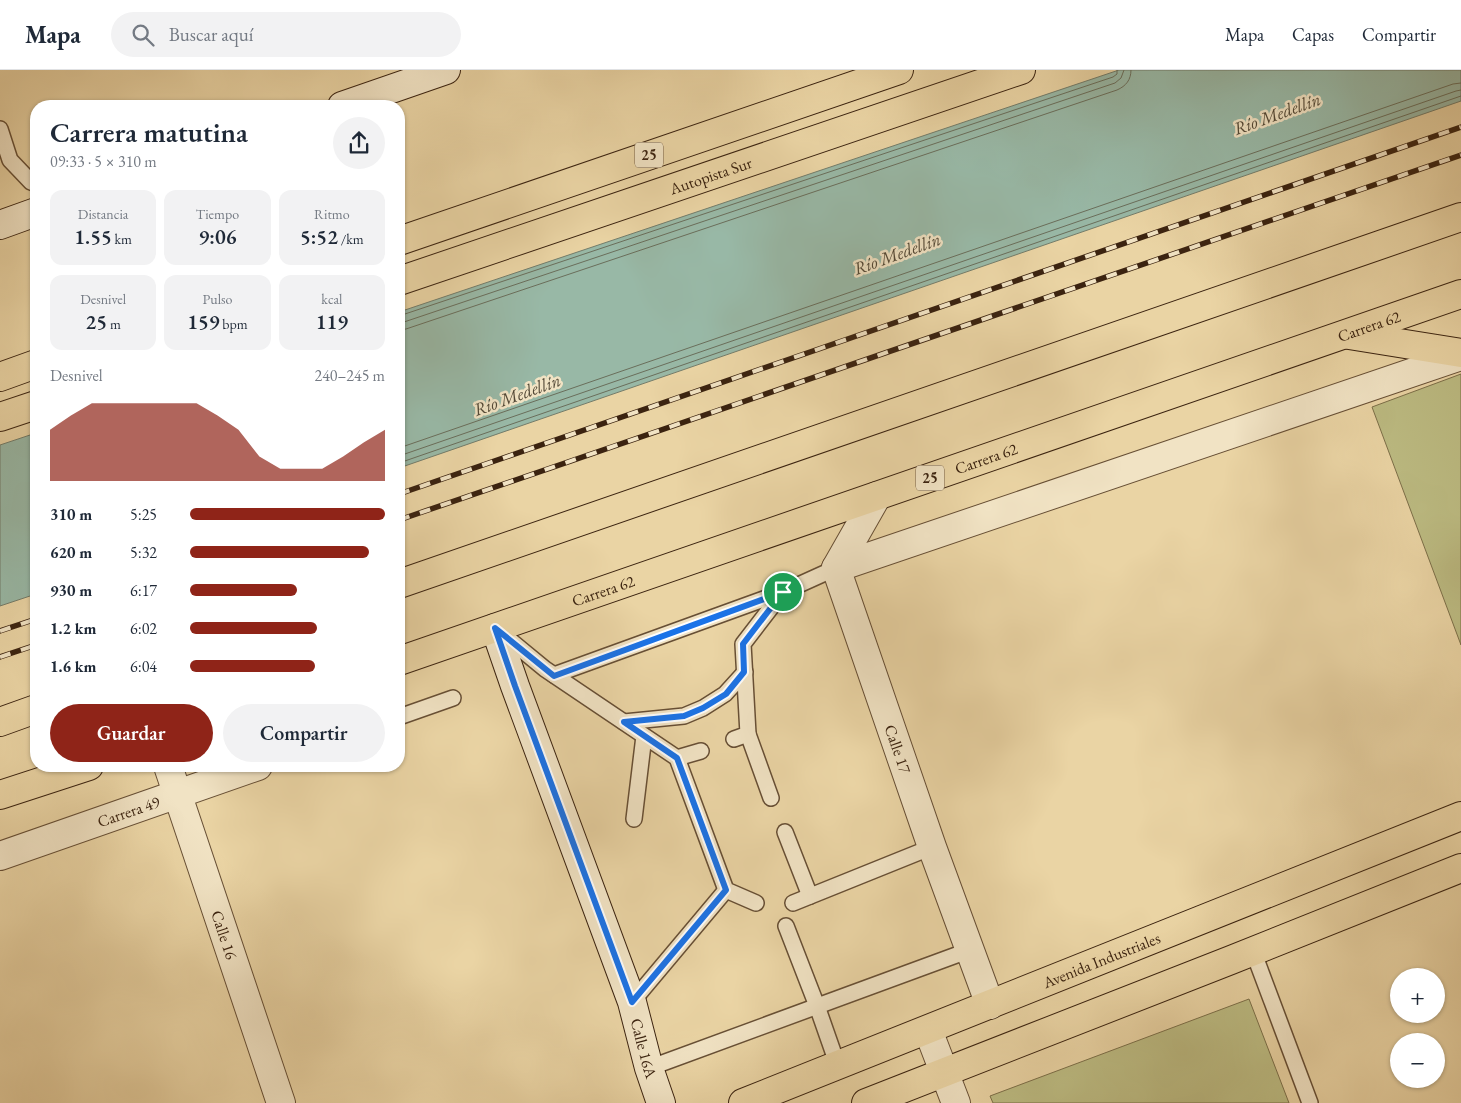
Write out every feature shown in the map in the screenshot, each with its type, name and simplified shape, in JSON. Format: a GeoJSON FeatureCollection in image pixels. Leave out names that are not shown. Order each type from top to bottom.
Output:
{"type":"FeatureCollection","features":[{"type":"Feature","properties":{"kind":"main road","name":"25"},"geometry":{"type":"LineString","coordinates":[[405,239],[899,70]]}},
{"type":"Feature","properties":{"kind":"main road","name":"Autopista Sur"},"geometry":{"type":"LineString","coordinates":[[405,279],[1021,70]]}},
{"type":"Feature","properties":{"kind":"main road"},"geometry":{"type":"LineString","coordinates":[[405,582],[1461,217]]}},
{"type":"Feature","properties":{"kind":"main road","name":"Carrera 62"},"geometry":{"type":"LineString","coordinates":[[405,659],[1461,294]]}},
{"type":"Feature","properties":{"kind":"main road"},"geometry":{"type":"LineString","coordinates":[[1345,334],[1461,355]]}},
{"type":"Feature","properties":{"kind":"main road"},"geometry":{"type":"LineString","coordinates":[[0,377],[30,366]]}},
{"type":"Feature","properties":{"kind":"main road"},"geometry":{"type":"LineString","coordinates":[[0,417],[30,407]]}},
{"type":"Feature","properties":{"kind":"main road"},"geometry":{"type":"LineString","coordinates":[[0,722],[30,711]]}},
{"type":"Feature","properties":{"kind":"main road"},"geometry":{"type":"LineString","coordinates":[[0,795],[71,772]]}},
{"type":"Feature","properties":{"kind":"main road","name":"Avenida Industriales"},"geometry":{"type":"LineString","coordinates":[[743,1103],[1461,816]]}},
{"type":"Feature","properties":{"kind":"main road"},"geometry":{"type":"LineString","coordinates":[[866,1103],[1461,868]]}},
{"type":"Feature","properties":{"kind":"street"},"geometry":{"type":"LineString","coordinates":[[359,100],[446,70]]}},
{"type":"Feature","properties":{"kind":"street"},"geometry":{"type":"LineString","coordinates":[[0,225],[30,214]]}},
{"type":"Feature","properties":{"kind":"street"},"geometry":{"type":"LineString","coordinates":[[836,568],[1461,355]]}},
{"type":"Feature","properties":{"kind":"street"},"geometry":{"type":"LineString","coordinates":[[836,568],[877,496]]}},
{"type":"Feature","properties":{"kind":"street","name":"Calle 17"},"geometry":{"type":"LineString","coordinates":[[836,568],[932,847],[990,1005]]}},
{"type":"Feature","properties":{"kind":"street","name":"Calle 16A"},"geometry":{"type":"LineString","coordinates":[[495,628],[632,1002],[649,1068],[661,1103]]}},
{"type":"Feature","properties":{"kind":"street","name":"Calle 16"},"geometry":{"type":"LineString","coordinates":[[170,772],[282,1103]]}},
{"type":"Feature","properties":{"kind":"street","name":"Carrera 49"},"geometry":{"type":"LineString","coordinates":[[0,856],[241,772]]}},
{"type":"Feature","properties":{"kind":"street"},"geometry":{"type":"LineString","coordinates":[[928,1030],[956,1103]]}},
{"type":"Feature","properties":{"kind":"lane"},"geometry":{"type":"LineString","coordinates":[[0,129],[5,160],[30,181]]}},
{"type":"Feature","properties":{"kind":"lane"},"geometry":{"type":"LineString","coordinates":[[554,676],[783,592],[836,568]]}},
{"type":"Feature","properties":{"kind":"lane"},"geometry":{"type":"LineString","coordinates":[[771,798],[748,734],[743,644],[783,592]]}},
{"type":"Feature","properties":{"kind":"lane"},"geometry":{"type":"LineString","coordinates":[[495,628],[554,676],[677,758],[726,890],[756,903]]}},
{"type":"Feature","properties":{"kind":"lane"},"geometry":{"type":"LineString","coordinates":[[624,722],[684,716],[703,708],[726,694],[744,672]]}},
{"type":"Feature","properties":{"kind":"lane"},"geometry":{"type":"LineString","coordinates":[[405,715],[453,698]]}},
{"type":"Feature","properties":{"kind":"lane"},"geometry":{"type":"LineString","coordinates":[[734,739],[748,734]]}},
{"type":"Feature","properties":{"kind":"lane"},"geometry":{"type":"LineString","coordinates":[[634,819],[644,736]]}},
{"type":"Feature","properties":{"kind":"lane"},"geometry":{"type":"LineString","coordinates":[[677,758],[701,751]]}},
{"type":"Feature","properties":{"kind":"lane"},"geometry":{"type":"LineString","coordinates":[[785,832],[810,896]]}},
{"type":"Feature","properties":{"kind":"lane"},"geometry":{"type":"LineString","coordinates":[[793,902],[932,847]]}},
{"type":"Feature","properties":{"kind":"lane"},"geometry":{"type":"LineString","coordinates":[[632,1002],[726,890]]}},
{"type":"Feature","properties":{"kind":"lane"},"geometry":{"type":"LineString","coordinates":[[786,926],[818,1006],[838,1066]]}},
{"type":"Feature","properties":{"kind":"lane"},"geometry":{"type":"LineString","coordinates":[[649,1068],[970,950]]}},
{"type":"Feature","properties":{"kind":"lane"},"geometry":{"type":"LineString","coordinates":[[1253,951],[1310,1103]]}},
{"type":"Feature","properties":{"kind":"shaded area"},"geometry":{"type":"Polygon","coordinates":[[[1461,374],[1461,645],[1372,407],[1461,374]]]}},
{"type":"Feature","properties":{"kind":"shaded area"},"geometry":{"type":"Polygon","coordinates":[[[1249,999],[1289,1103],[993,1103],[990,1096],[1249,999]]]}},
{"type":"Feature","properties":{"kind":"water","name":"Río Medellín"},"geometry":{"type":"Polygon","coordinates":[[[1119,70],[1461,70],[1461,101],[405,466],[405,310],[1119,70]]]}},
{"type":"Feature","properties":{"kind":"water"},"geometry":{"type":"Polygon","coordinates":[[[30,435],[30,596],[0,606],[0,445],[30,435]]]}},
{"type":"Feature","properties":{"kind":"railway"},"geometry":{"type":"LineString","coordinates":[[405,492],[1461,127]]}},
{"type":"Feature","properties":{"kind":"railway"},"geometry":{"type":"LineString","coordinates":[[405,518],[1461,155]]}},
{"type":"Feature","properties":{"kind":"railway"},"geometry":{"type":"LineString","coordinates":[[0,631],[30,621]]}},
{"type":"Feature","properties":{"kind":"railway"},"geometry":{"type":"LineString","coordinates":[[0,657],[30,647]]}},
{"type":"Feature","properties":{"kind":"route"},"geometry":{"type":"LineString","coordinates":[[783,592],[743,644],[744,672],[726,694],[703,708],[684,716],[624,722],[677,758],[726,890],[632,1002],[495,628],[554,676],[783,592]]}}]}
